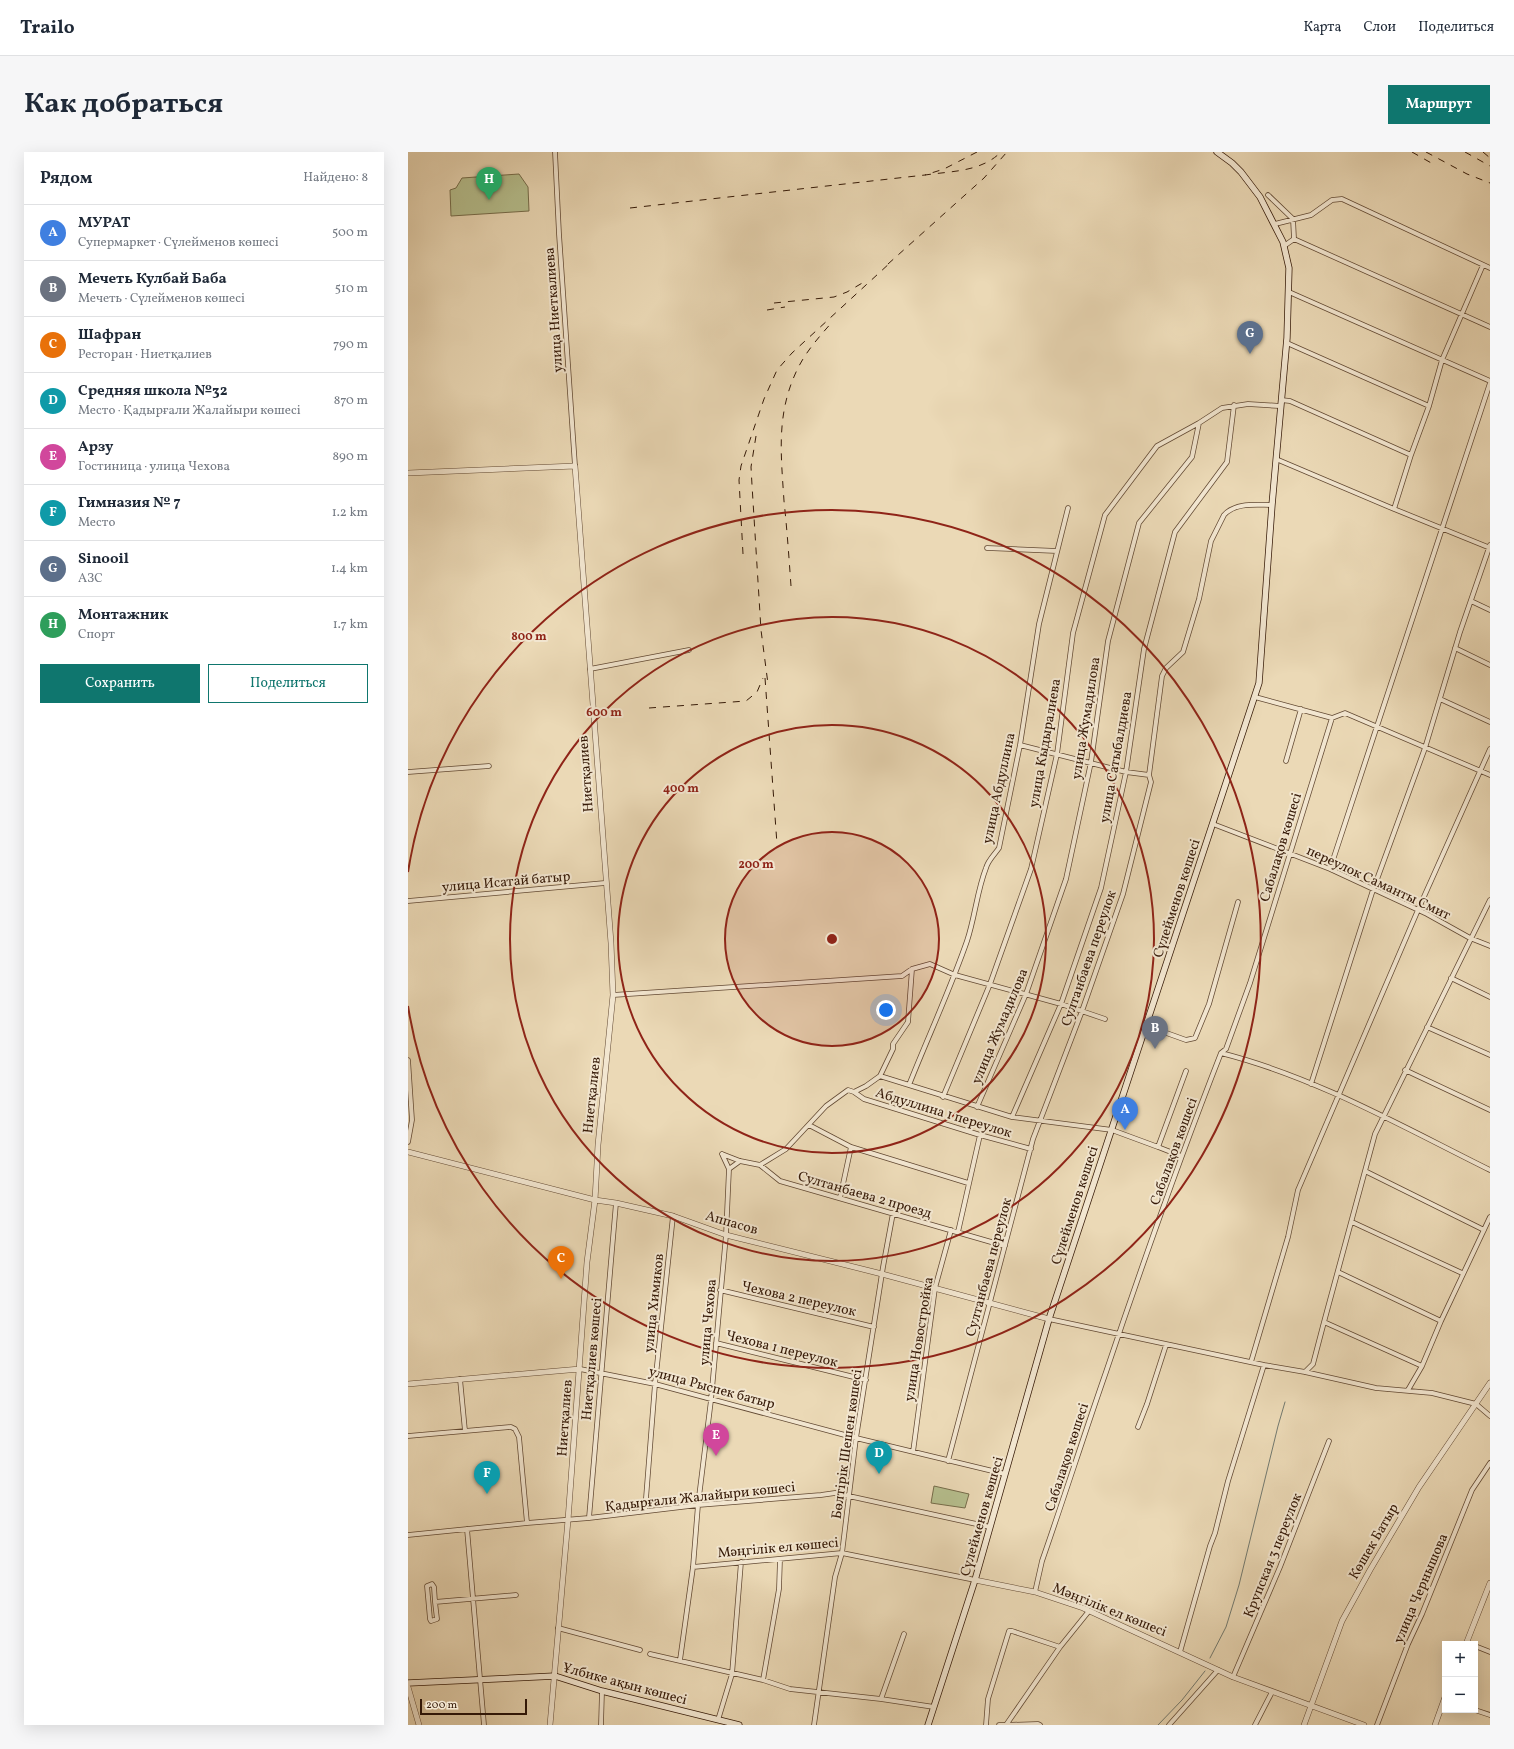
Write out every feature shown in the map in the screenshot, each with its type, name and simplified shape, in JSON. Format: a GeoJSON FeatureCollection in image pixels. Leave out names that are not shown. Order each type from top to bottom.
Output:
{"type":"FeatureCollection","features":[{"type":"Feature","properties":{"kind":"main road","name":"Сүлейменов көшесі"},"geometry":{"type":"LineString","coordinates":[[928,1725],[975,1580],[1050,1319],[1255,697],[1261,669],[1280,403],[1287,343],[1289,268],[1284,246],[1275,224],[1260,197],[1241,172],[1217,152]]}},
{"type":"Feature","properties":{"kind":"main road","name":"Ұлбике ақын көшесі"},"geometry":{"type":"LineString","coordinates":[[408,1684],[555,1676],[602,1691],[739,1725]]}},
{"type":"Feature","properties":{"kind":"street","name":"улица Ниеткалиева"},"geometry":{"type":"LineString","coordinates":[[555,152],[559,234],[576,466]]}},
{"type":"Feature","properties":{"kind":"street"},"geometry":{"type":"LineString","coordinates":[[1268,195],[1293,219],[1294,239]]}},
{"type":"Feature","properties":{"kind":"street"},"geometry":{"type":"LineString","coordinates":[[1275,224],[1311,215],[1332,200],[1342,199],[1490,268]]}},
{"type":"Feature","properties":{"kind":"street"},"geometry":{"type":"LineString","coordinates":[[1284,246],[1294,239]]}},
{"type":"Feature","properties":{"kind":"street"},"geometry":{"type":"LineString","coordinates":[[1294,239],[1490,327]]}},
{"type":"Feature","properties":{"kind":"street"},"geometry":{"type":"LineString","coordinates":[[1394,509],[1442,360],[1483,265]]}},
{"type":"Feature","properties":{"kind":"street"},"geometry":{"type":"LineString","coordinates":[[1289,292],[1490,382],[1330,869]]}},
{"type":"Feature","properties":{"kind":"street"},"geometry":{"type":"LineString","coordinates":[[1287,343],[1428,406]]}},
{"type":"Feature","properties":{"kind":"street"},"geometry":{"type":"LineString","coordinates":[[1199,423],[1222,408],[1234,405],[1280,403],[1290,401],[1411,455]]}},
{"type":"Feature","properties":{"kind":"street","name":"улица Сатыбалдиева"},"geometry":{"type":"LineString","coordinates":[[1012,1117],[1061,1004],[1101,888],[1126,772],[1144,649],[1174,532],[1228,462],[1234,405]]}},
{"type":"Feature","properties":{"kind":"street","name":"улица Кыдыралиева"},"geometry":{"type":"LineString","coordinates":[[943,1097],[990,984],[1031,868],[1057,754],[1073,633],[1105,515],[1157,446],[1199,423]]}},
{"type":"Feature","properties":{"kind":"street","name":"улица Жумадилова"},"geometry":{"type":"LineString","coordinates":[[977,1107],[1026,994],[1066,879],[1090,762],[1108,640],[1139,524],[1192,456],[1199,423]]}},
{"type":"Feature","properties":{"kind":"street"},"geometry":{"type":"LineString","coordinates":[[1276,459],[1441,529],[1490,547],[1455,648],[1425,748],[1373,890],[1311,1084]]}},
{"type":"Feature","properties":{"kind":"street"},"geometry":{"type":"LineString","coordinates":[[408,473],[576,466]]}},
{"type":"Feature","properties":{"kind":"street","name":"Ниетқалиев"},"geometry":{"type":"LineString","coordinates":[[550,1725],[568,1520],[587,1262],[595,1200],[598,1144],[613,995],[611,943],[605,883],[576,466]]}},
{"type":"Feature","properties":{"kind":"street","name":"Султанбаева переулок"},"geometry":{"type":"LineString","coordinates":[[948,1461],[1031,1149],[1082,1011],[1122,894],[1151,782],[1149,775],[1162,676],[1166,668],[1183,652],[1199,599],[1211,541],[1219,523],[1227,512],[1239,506],[1272,505]]}},
{"type":"Feature","properties":{"kind":"street","name":"улица Абдуллина"},"geometry":{"type":"LineString","coordinates":[[909,1085],[930,1031],[955,974],[973,923],[986,867],[990,859],[999,848],[1020,745],[1039,624],[1068,508]]}},
{"type":"Feature","properties":{"kind":"street"},"geometry":{"type":"LineString","coordinates":[[987,548],[1057,551]]}},
{"type":"Feature","properties":{"kind":"street"},"geometry":{"type":"LineString","coordinates":[[1471,601],[1490,610]]}},
{"type":"Feature","properties":{"kind":"street"},"geometry":{"type":"LineString","coordinates":[[1455,648],[1490,665]]}},
{"type":"Feature","properties":{"kind":"street"},"geometry":{"type":"LineString","coordinates":[[590,669],[689,650]]}},
{"type":"Feature","properties":{"kind":"street"},"geometry":{"type":"LineString","coordinates":[[1255,697],[1332,718],[1345,713],[1490,775]]}},
{"type":"Feature","properties":{"kind":"street"},"geometry":{"type":"LineString","coordinates":[[1440,699],[1490,722]]}},
{"type":"Feature","properties":{"kind":"street"},"geometry":{"type":"LineString","coordinates":[[1286,761],[1302,709]]}},
{"type":"Feature","properties":{"kind":"street","name":"Сабалақов көшесі"},"geometry":{"type":"LineString","coordinates":[[1035,1592],[1042,1561],[1181,1156],[1221,1053],[1226,1049],[1250,983],[1332,718]]}},
{"type":"Feature","properties":{"kind":"street"},"geometry":{"type":"LineString","coordinates":[[1020,745],[1126,772],[1149,775]]}},
{"type":"Feature","properties":{"kind":"street"},"geometry":{"type":"LineString","coordinates":[[1251,1362],[1288,1237],[1298,1190],[1418,910],[1490,749]]}},
{"type":"Feature","properties":{"kind":"street"},"geometry":{"type":"LineString","coordinates":[[408,772],[489,766]]}},
{"type":"Feature","properties":{"kind":"street","name":"переулок Саманты Смит"},"geometry":{"type":"LineString","coordinates":[[1213,824],[1330,869],[1418,910],[1470,938],[1490,946]]}},
{"type":"Feature","properties":{"kind":"street","name":"улица Исатай батыр"},"geometry":{"type":"LineString","coordinates":[[408,901],[605,883]]}},
{"type":"Feature","properties":{"kind":"street"},"geometry":{"type":"LineString","coordinates":[[1305,1372],[1313,1364],[1375,1134],[1450,978],[1490,900]]}},
{"type":"Feature","properties":{"kind":"street"},"geometry":{"type":"LineString","coordinates":[[1147,1026],[1186,1040],[1195,1038],[1208,1004],[1238,902]]}},
{"type":"Feature","properties":{"kind":"street"},"geometry":{"type":"LineString","coordinates":[[613,995],[902,976],[912,969],[930,964],[955,974],[1061,1004],[1105,1019]]}},
{"type":"Feature","properties":{"kind":"street"},"geometry":{"type":"LineString","coordinates":[[760,1165],[786,1149],[826,1106],[837,1097],[848,1090],[854,1092],[880,1076],[893,1049],[893,1044],[908,1022],[912,969]]}},
{"type":"Feature","properties":{"kind":"street"},"geometry":{"type":"LineString","coordinates":[[1450,978],[1490,997]]}},
{"type":"Feature","properties":{"kind":"street"},"geometry":{"type":"LineString","coordinates":[[1427,1027],[1490,1054]]}},
{"type":"Feature","properties":{"kind":"street"},"geometry":{"type":"LineString","coordinates":[[1221,1053],[1311,1084],[1383,1117],[1490,1170]]}},
{"type":"Feature","properties":{"kind":"street"},"geometry":{"type":"LineString","coordinates":[[408,1060],[412,1120],[408,1142]]}},
{"type":"Feature","properties":{"kind":"street"},"geometry":{"type":"LineString","coordinates":[[1406,1070],[1490,1110]]}},
{"type":"Feature","properties":{"kind":"street"},"geometry":{"type":"LineString","coordinates":[[1158,1147],[1186,1071]]}},
{"type":"Feature","properties":{"kind":"street"},"geometry":{"type":"LineString","coordinates":[[880,1076],[943,1097],[1012,1117],[1040,1122],[1112,1130],[1181,1156]]}},
{"type":"Feature","properties":{"kind":"street","name":"Абдуллина 1 переулок"},"geometry":{"type":"LineString","coordinates":[[854,1092],[864,1099],[980,1135],[1031,1149]]}},
{"type":"Feature","properties":{"kind":"street"},"geometry":{"type":"LineString","coordinates":[[809,1125],[851,1147],[968,1184]]}},
{"type":"Feature","properties":{"kind":"street"},"geometry":{"type":"LineString","coordinates":[[958,1232],[980,1135]]}},
{"type":"Feature","properties":{"kind":"street"},"geometry":{"type":"LineString","coordinates":[[840,1198],[851,1147]]}},
{"type":"Feature","properties":{"kind":"street","name":"Аппасов"},"geometry":{"type":"LineString","coordinates":[[408,1152],[595,1200],[616,1203],[672,1216],[726,1235],[882,1274],[1050,1319]]}},
{"type":"Feature","properties":{"kind":"street","name":"Султанбаева 2 проезд"},"geometry":{"type":"LineString","coordinates":[[722,1154],[740,1161],[760,1165],[780,1181],[1005,1246]]}},
{"type":"Feature","properties":{"kind":"street","name":"улица Чехова"},"geometry":{"type":"LineString","coordinates":[[680,1660],[693,1567],[698,1505],[711,1400],[726,1235],[729,1169],[722,1154]]}},
{"type":"Feature","properties":{"kind":"street"},"geometry":{"type":"LineString","coordinates":[[729,1169],[740,1161]]}},
{"type":"Feature","properties":{"kind":"street"},"geometry":{"type":"LineString","coordinates":[[1365,1171],[1484,1230]]}},
{"type":"Feature","properties":{"kind":"street","name":"Ниетқалиев көшесі"},"geometry":{"type":"LineString","coordinates":[[588,1518],[616,1203]]}},
{"type":"Feature","properties":{"kind":"street","name":"Бөлтірік Шешен көшесі"},"geometry":{"type":"LineString","coordinates":[[814,1725],[835,1577],[842,1553],[856,1438],[893,1213]]}},
{"type":"Feature","properties":{"kind":"street","name":"улица Химиков"},"geometry":{"type":"LineString","coordinates":[[645,1511],[655,1384],[672,1216]]}},
{"type":"Feature","properties":{"kind":"street"},"geometry":{"type":"LineString","coordinates":[[1408,1390],[1422,1366],[1462,1273],[1490,1217]]}},
{"type":"Feature","properties":{"kind":"street"},"geometry":{"type":"LineString","coordinates":[[1352,1222],[1462,1273]]}},
{"type":"Feature","properties":{"kind":"street","name":"улица Новостройка"},"geometry":{"type":"LineString","coordinates":[[913,1452],[935,1288],[951,1230]]}},
{"type":"Feature","properties":{"kind":"street"},"geometry":{"type":"LineString","coordinates":[[1338,1272],[1441,1321]]}},
{"type":"Feature","properties":{"kind":"street","name":"Чехова 2 переулок"},"geometry":{"type":"LineString","coordinates":[[720,1290],[874,1327]]}},
{"type":"Feature","properties":{"kind":"street"},"geometry":{"type":"LineString","coordinates":[[1050,1319],[1119,1333],[1166,1345],[1305,1372],[1376,1388],[1432,1393],[1476,1404],[1490,1416]]}},
{"type":"Feature","properties":{"kind":"street"},"geometry":{"type":"LineString","coordinates":[[1324,1322],[1422,1366]]}},
{"type":"Feature","properties":{"kind":"street","name":"Чехова 1 переулок"},"geometry":{"type":"LineString","coordinates":[[716,1343],[866,1380]]}},
{"type":"Feature","properties":{"kind":"street"},"geometry":{"type":"LineString","coordinates":[[1138,1427],[1166,1345]]}},
{"type":"Feature","properties":{"kind":"street"},"geometry":{"type":"LineString","coordinates":[[1180,1652],[1215,1533],[1228,1481],[1264,1364]]}},
{"type":"Feature","properties":{"kind":"street","name":"улица Рыспек батыр"},"geometry":{"type":"LineString","coordinates":[[408,1384],[580,1369],[655,1384],[856,1438],[1005,1474]]}},
{"type":"Feature","properties":{"kind":"street"},"geometry":{"type":"LineString","coordinates":[[460,1379],[465,1431]]}},
{"type":"Feature","properties":{"kind":"street","name":"Көшек Батыр"},"geometry":{"type":"LineString","coordinates":[[1304,1725],[1342,1621],[1419,1487],[1490,1383]]}},
{"type":"Feature","properties":{"kind":"street"},"geometry":{"type":"LineString","coordinates":[[408,1436],[511,1427],[515,1429],[519,1436],[527,1523]]}},
{"type":"Feature","properties":{"kind":"street","name":"Крупская 3 переулок"},"geometry":{"type":"LineString","coordinates":[[1233,1677],[1280,1567],[1329,1441]]}},
{"type":"Feature","properties":{"kind":"street","name":"улица Чернышова"},"geometry":{"type":"LineString","coordinates":[[1377,1725],[1408,1644],[1422,1614],[1472,1490],[1490,1463]]}},
{"type":"Feature","properties":{"kind":"street","name":"Қадырғали Жалайыри көшесі"},"geometry":{"type":"LineString","coordinates":[[408,1535],[588,1518],[698,1505],[821,1496],[835,1493],[990,1527]]}},
{"type":"Feature","properties":{"kind":"street"},"geometry":{"type":"LineString","coordinates":[[467,1529],[484,1725]]}},
{"type":"Feature","properties":{"kind":"street","name":"Мәңгілік ел көшесі"},"geometry":{"type":"LineString","coordinates":[[693,1567],[842,1553],[1035,1592],[1089,1611],[1233,1677],[1364,1725]]}},
{"type":"Feature","properties":{"kind":"street"},"geometry":{"type":"LineString","coordinates":[[763,1680],[779,1589],[780,1559]]}},
{"type":"Feature","properties":{"kind":"street"},"geometry":{"type":"LineString","coordinates":[[718,1720],[732,1674],[741,1562]]}},
{"type":"Feature","properties":{"kind":"street"},"geometry":{"type":"LineString","coordinates":[[1468,1641],[1490,1582]]}},
{"type":"Feature","properties":{"kind":"street"},"geometry":{"type":"LineString","coordinates":[[429,1584],[432,1584],[434,1587],[435,1602],[437,1619],[431,1621],[427,1586],[429,1584]]}},
{"type":"Feature","properties":{"kind":"street"},"geometry":{"type":"LineString","coordinates":[[435,1602],[516,1595]]}},
{"type":"Feature","properties":{"kind":"street"},"geometry":{"type":"LineString","coordinates":[[1006,1725],[1060,1647],[1089,1611]]}},
{"type":"Feature","properties":{"kind":"street"},"geometry":{"type":"LineString","coordinates":[[558,1628],[640,1650]]}},
{"type":"Feature","properties":{"kind":"street"},"geometry":{"type":"LineString","coordinates":[[986,1725],[988,1700],[1009,1631],[1060,1647]]}},
{"type":"Feature","properties":{"kind":"street"},"geometry":{"type":"LineString","coordinates":[[881,1699],[904,1634]]}},
{"type":"Feature","properties":{"kind":"street"},"geometry":{"type":"LineString","coordinates":[[1478,1647],[1490,1652]]}},
{"type":"Feature","properties":{"kind":"street"},"geometry":{"type":"LineString","coordinates":[[650,1654],[763,1680],[790,1690],[881,1699],[934,1707]]}},
{"type":"Feature","properties":{"kind":"street"},"geometry":{"type":"LineString","coordinates":[[1168,1725],[1218,1670]]}},
{"type":"Feature","properties":{"kind":"street"},"geometry":{"type":"LineString","coordinates":[[408,1687],[419,1725]]}},
{"type":"Feature","properties":{"kind":"street"},"geometry":{"type":"LineString","coordinates":[[601,1725],[602,1691]]}},
{"type":"Feature","properties":{"kind":"street"},"geometry":{"type":"LineString","coordinates":[[1256,1725],[1272,1692]]}},
{"type":"Feature","properties":{"kind":"street"},"geometry":{"type":"LineString","coordinates":[[1435,1725],[1442,1706]]}},
{"type":"Feature","properties":{"kind":"street"},"geometry":{"type":"LineString","coordinates":[[1478,1711],[1490,1715]]}},
{"type":"Feature","properties":{"kind":"street"},"geometry":{"type":"LineString","coordinates":[[999,1725],[1040,1725]]}},
{"type":"Feature","properties":{"kind":"green space"},"geometry":{"type":"Polygon","coordinates":[[[519,174],[528,187],[529,211],[451,216],[450,190],[456,188],[462,178],[519,174]]]}},
{"type":"Feature","properties":{"kind":"green space"},"geometry":{"type":"Polygon","coordinates":[[[934,1486],[969,1494],[965,1508],[931,1503],[934,1486]]]}},
{"type":"Feature","properties":{"kind":"waterway"},"geometry":{"type":"LineString","coordinates":[[1210,1658],[1226,1627],[1239,1585],[1285,1402]]}},
{"type":"Feature","properties":{"kind":"waterway"},"geometry":{"type":"LineString","coordinates":[[1158,1725],[1182,1700],[1205,1671]]}},
{"type":"Feature","properties":{"kind":"railway"},"geometry":{"type":"LineString","coordinates":[[977,152],[944,169],[925,175],[966,170],[993,159],[1001,152]]}},
{"type":"Feature","properties":{"kind":"railway"},"geometry":{"type":"LineString","coordinates":[[888,264],[984,178],[1007,152]]}},
{"type":"Feature","properties":{"kind":"railway"},"geometry":{"type":"LineString","coordinates":[[1412,152],[1433,164]]}},
{"type":"Feature","properties":{"kind":"railway"},"geometry":{"type":"LineString","coordinates":[[1426,152],[1467,174],[1490,183]]}},
{"type":"Feature","properties":{"kind":"railway"},"geometry":{"type":"LineString","coordinates":[[1465,152],[1490,166]]}},
{"type":"Feature","properties":{"kind":"railway"},"geometry":{"type":"LineString","coordinates":[[1483,152],[1490,158]]}},
{"type":"Feature","properties":{"kind":"railway"},"geometry":{"type":"LineString","coordinates":[[630,208],[925,175]]}},
{"type":"Feature","properties":{"kind":"railway"},"geometry":{"type":"LineString","coordinates":[[743,554],[739,480],[741,466],[764,399],[777,370],[792,353],[891,262]]}},
{"type":"Feature","properties":{"kind":"railway"},"geometry":{"type":"LineString","coordinates":[[774,303],[834,297],[847,292],[864,282]]}},
{"type":"Feature","properties":{"kind":"railway"},"geometry":{"type":"LineString","coordinates":[[767,310],[785,307]]}},
{"type":"Feature","properties":{"kind":"railway"},"geometry":{"type":"LineString","coordinates":[[791,586],[781,450],[783,418],[790,386],[797,370],[809,350],[833,321]]}},
{"type":"Feature","properties":{"kind":"railway"},"geometry":{"type":"LineString","coordinates":[[756,436],[751,467],[761,630],[768,684]]}},
{"type":"Feature","properties":{"kind":"railway"},"geometry":{"type":"LineString","coordinates":[[649,708],[746,701],[757,692],[763,678]]}},
{"type":"Feature","properties":{"kind":"railway"},"geometry":{"type":"LineString","coordinates":[[765,678],[777,844]]}},
{"type":"Feature","properties":{"kind":"place","name":"Монтажник"},"geometry":{"type":"Point","coordinates":[489,200]}},
{"type":"Feature","properties":{"kind":"place","name":"Sinooil"},"geometry":{"type":"Point","coordinates":[1250,354]}},
{"type":"Feature","properties":{"kind":"place","name":"Мечеть Кулбай Баба"},"geometry":{"type":"Point","coordinates":[1155,1049]}},
{"type":"Feature","properties":{"kind":"place","name":"МУРАТ"},"geometry":{"type":"Point","coordinates":[1125,1130]}},
{"type":"Feature","properties":{"kind":"place","name":"Шафран"},"geometry":{"type":"Point","coordinates":[561,1279]}},
{"type":"Feature","properties":{"kind":"place","name":"Арзу"},"geometry":{"type":"Point","coordinates":[716,1456]}},
{"type":"Feature","properties":{"kind":"place","name":"Средняя школа №32"},"geometry":{"type":"Point","coordinates":[879,1474]}},
{"type":"Feature","properties":{"kind":"place","name":"Гимназия № 7"},"geometry":{"type":"Point","coordinates":[487,1494]}}]}
